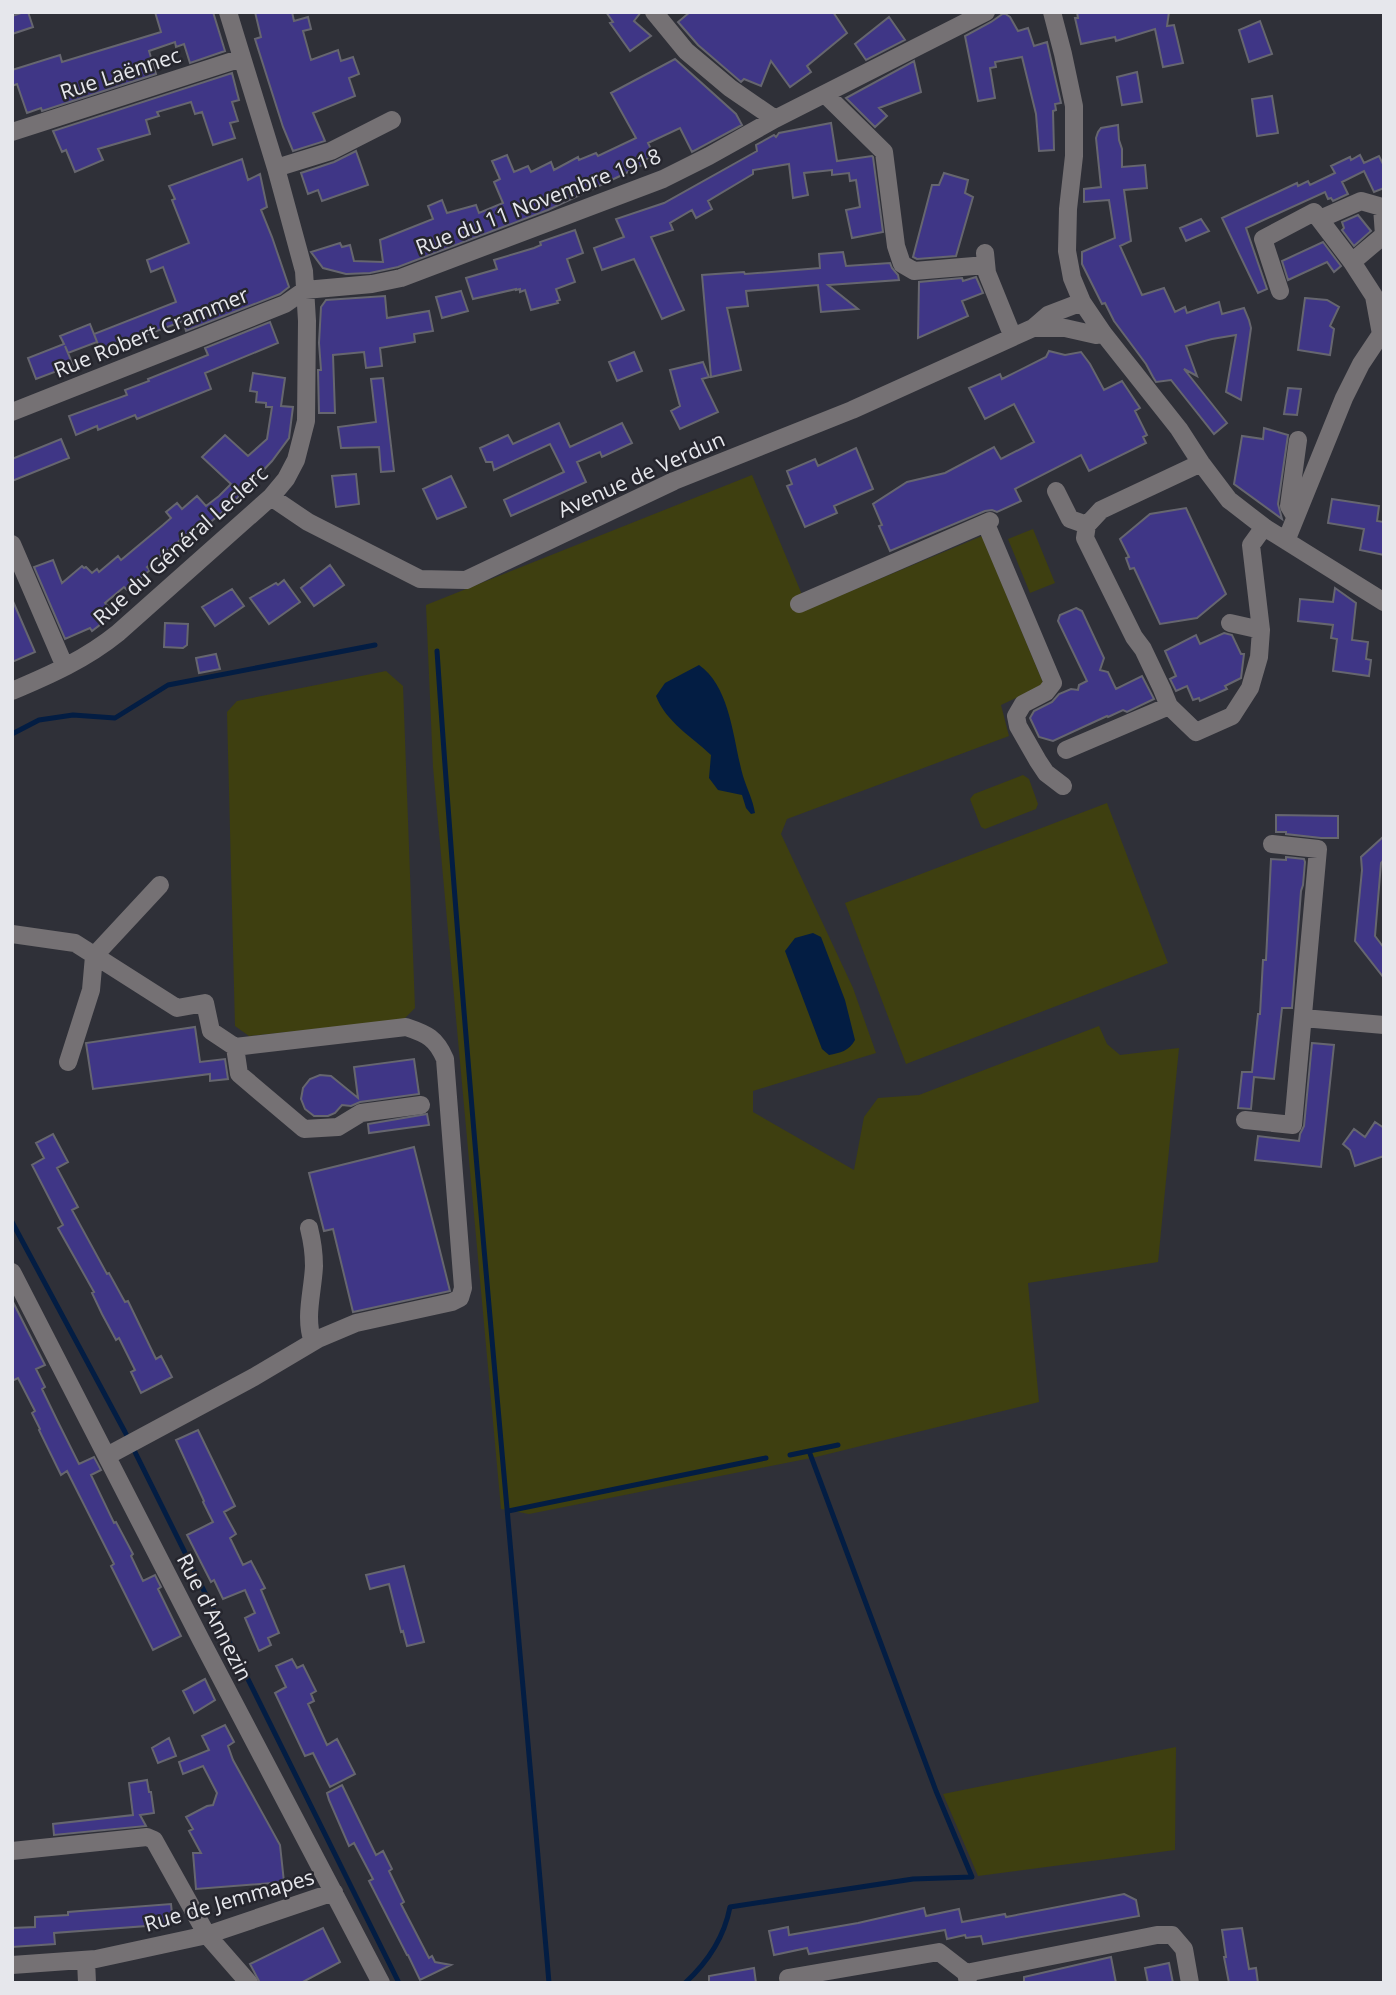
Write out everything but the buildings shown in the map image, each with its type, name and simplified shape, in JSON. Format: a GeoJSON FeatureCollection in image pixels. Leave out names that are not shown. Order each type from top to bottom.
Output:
{"type":"FeatureCollection","features":[{"type":"Feature","properties":{"kind":"street","name":"Rue du Général Leclerc"},"geometry":{"type":"LineString","coordinates":[[12,691],[101,647],[271,498],[296,460],[306,421],[307,321],[304,271],[276,168],[228,12]]}},
{"type":"Feature","properties":{"kind":"street"},"geometry":{"type":"LineString","coordinates":[[654,12],[686,51],[730,88],[775,119]]}},
{"type":"Feature","properties":{"kind":"street","name":"Rue du 11 Novembre 1918"},"geometry":{"type":"LineString","coordinates":[[305,290],[372,284],[401,278],[663,179],[986,12]]}},
{"type":"Feature","properties":{"kind":"street"},"geometry":{"type":"LineString","coordinates":[[1052,12],[1074,106],[1074,156],[1067,251],[1072,278],[1086,308],[1179,429],[1229,500],[1286,541],[1384,602]]}},
{"type":"Feature","properties":{"kind":"street","name":"Rue Laënnec"},"geometry":{"type":"LineString","coordinates":[[12,131],[242,58]]}},
{"type":"Feature","properties":{"kind":"street"},"geometry":{"type":"LineString","coordinates":[[826,95],[884,152],[896,246],[902,264],[914,271],[986,259],[987,272],[1013,337]]}},
{"type":"Feature","properties":{"kind":"street"},"geometry":{"type":"LineString","coordinates":[[276,168],[331,151],[392,120]]}},
{"type":"Feature","properties":{"kind":"street"},"geometry":{"type":"LineString","coordinates":[[1280,291],[1263,239],[1317,215],[1361,201],[1382,208],[1384,235],[1352,262]]}},
{"type":"Feature","properties":{"kind":"street"},"geometry":{"type":"LineString","coordinates":[[1286,541],[1344,398],[1361,364],[1381,334],[1374,296],[1317,215]]}},
{"type":"Feature","properties":{"kind":"street","name":"Rue Robert Crammer"},"geometry":{"type":"LineString","coordinates":[[12,412],[285,304],[305,290]]}},
{"type":"Feature","properties":{"kind":"street","name":"Avenue de Verdun"},"geometry":{"type":"LineString","coordinates":[[271,498],[307,522],[420,579],[466,580],[674,481],[852,410],[1033,328],[1048,315],[1086,308]]}},
{"type":"Feature","properties":{"kind":"street","name":"Avenue de Verdun"},"geometry":{"type":"LineString","coordinates":[[1065,328],[1079,323],[1086,308]]}},
{"type":"Feature","properties":{"kind":"street","name":"Avenue de Verdun"},"geometry":{"type":"LineString","coordinates":[[1033,328],[1065,328],[1096,335],[1103,332]]}},
{"type":"Feature","properties":{"kind":"street"},"geometry":{"type":"LineString","coordinates":[[1295,516],[1289,506],[1298,440]]}},
{"type":"Feature","properties":{"kind":"street"},"geometry":{"type":"LineString","coordinates":[[1201,463],[1101,510],[1087,525],[1085,538],[1148,659],[1168,706],[1196,732],[1232,716],[1250,688],[1259,657],[1261,630],[1251,545],[1265,527]]}},
{"type":"Feature","properties":{"kind":"street"},"geometry":{"type":"LineString","coordinates":[[1056,491],[1070,519],[1087,525]]}},
{"type":"Feature","properties":{"kind":"street"},"geometry":{"type":"LineString","coordinates":[[799,604],[988,523],[1053,683],[1046,692],[1018,709],[1018,726],[1046,773],[1063,786]]}},
{"type":"Feature","properties":{"kind":"street"},"geometry":{"type":"LineString","coordinates":[[12,544],[65,667]]}},
{"type":"Feature","properties":{"kind":"street"},"geometry":{"type":"LineString","coordinates":[[1230,623],[1261,630]]}},
{"type":"Feature","properties":{"kind":"street"},"geometry":{"type":"LineString","coordinates":[[1066,750],[1168,706]]}},
{"type":"Feature","properties":{"kind":"street"},"geometry":{"type":"LineString","coordinates":[[1245,1120],[1293,1125],[1318,849],[1272,844]]}},
{"type":"Feature","properties":{"kind":"street"},"geometry":{"type":"LineString","coordinates":[[68,1062],[91,990],[94,956],[160,885]]}},
{"type":"Feature","properties":{"kind":"street"},"geometry":{"type":"LineString","coordinates":[[12,934],[75,943],[177,1008],[205,1003],[211,1031],[235,1047],[406,1027],[427,1034],[440,1047],[445,1059],[463,1273],[460,1298],[356,1323],[313,1342],[114,1452]]}},
{"type":"Feature","properties":{"kind":"street"},"geometry":{"type":"LineString","coordinates":[[1303,1018],[1384,1025]]}},
{"type":"Feature","properties":{"kind":"street"},"geometry":{"type":"LineString","coordinates":[[235,1047],[239,1074],[304,1129],[338,1127],[361,1113],[421,1105]]}},
{"type":"Feature","properties":{"kind":"street"},"geometry":{"type":"LineString","coordinates":[[309,1227],[314,1266],[309,1332],[313,1342]]}},
{"type":"Feature","properties":{"kind":"street","name":"Rue d'Annezin"},"geometry":{"type":"LineString","coordinates":[[12,1272],[114,1452],[381,1983]]}},
{"type":"Feature","properties":{"kind":"street"},"geometry":{"type":"LineString","coordinates":[[12,1851],[147,1837],[153,1840],[206,1935],[249,1983]]}},
{"type":"Feature","properties":{"kind":"street","name":"Rue de Jemmapes"},"geometry":{"type":"LineString","coordinates":[[12,1965],[96,1959],[206,1935],[334,1892]]}},
{"type":"Feature","properties":{"kind":"street"},"geometry":{"type":"LineString","coordinates":[[789,1983],[788,1978],[939,1952],[967,1978],[1157,1935],[1173,1936],[1184,1949],[1190,1983]]}},
{"type":"Feature","properties":{"kind":"street"},"geometry":{"type":"LineString","coordinates":[[86,1960],[87,1983]]}},
{"type":"Feature","properties":{"kind":"shaded area"},"geometry":{"type":"Polygon","coordinates":[[[752,475],[808,609],[982,536],[1044,685],[1001,705],[1009,736],[787,819],[781,834],[853,988],[876,1053],[753,1091],[753,1112],[854,1170],[864,1117],[878,1098],[919,1095],[1099,1026],[1107,1044],[1120,1055],[1179,1048],[1158,1262],[1028,1283],[1039,1402],[816,1457],[529,1514],[501,1509],[433,767],[426,605],[752,475]]]}},
{"type":"Feature","properties":{"kind":"shaded area"},"geometry":{"type":"Polygon","coordinates":[[[1033,529],[1055,583],[1030,593],[1008,539],[1033,529]]]}},
{"type":"Feature","properties":{"kind":"shaded area"},"geometry":{"type":"Polygon","coordinates":[[[386,671],[403,686],[415,1008],[403,1020],[249,1036],[235,1026],[227,712],[237,701],[386,671]]]}},
{"type":"Feature","properties":{"kind":"shaded area"},"geometry":{"type":"Polygon","coordinates":[[[1023,775],[1029,779],[1038,804],[1036,809],[985,829],[981,827],[970,799],[974,794],[1023,775]]]}},
{"type":"Feature","properties":{"kind":"shaded area"},"geometry":{"type":"Polygon","coordinates":[[[1107,803],[1168,963],[906,1064],[845,903],[1107,803]]]}},
{"type":"Feature","properties":{"kind":"shaded area"},"geometry":{"type":"Polygon","coordinates":[[[1176,1747],[1175,1850],[978,1876],[943,1794],[1176,1747]]]}},
{"type":"Feature","properties":{"kind":"water"},"geometry":{"type":"Polygon","coordinates":[[[699,665],[710,675],[724,701],[755,813],[751,814],[746,808],[742,795],[718,790],[709,778],[711,755],[666,714],[656,696],[665,683],[699,665]]]}},
{"type":"Feature","properties":{"kind":"water"},"geometry":{"type":"Polygon","coordinates":[[[813,933],[821,937],[845,1000],[855,1040],[847,1049],[829,1055],[822,1049],[785,951],[795,938],[813,933]]]}},
{"type":"Feature","properties":{"kind":"waterway"},"geometry":{"type":"LineString","coordinates":[[12,734],[39,720],[73,715],[115,718],[168,685],[375,645]]}},
{"type":"Feature","properties":{"kind":"waterway"},"geometry":{"type":"LineString","coordinates":[[437,651],[476,1151],[549,1983]]}},
{"type":"Feature","properties":{"kind":"waterway"},"geometry":{"type":"LineString","coordinates":[[12,1222],[125,1432],[399,1983]]}},
{"type":"Feature","properties":{"kind":"waterway"},"geometry":{"type":"LineString","coordinates":[[790,1455],[838,1445]]}},
{"type":"Feature","properties":{"kind":"waterway"},"geometry":{"type":"LineString","coordinates":[[685,1983],[714,1949],[724,1929],[730,1907],[913,1879],[972,1877],[936,1791],[809,1451]]}},
{"type":"Feature","properties":{"kind":"waterway"},"geometry":{"type":"LineString","coordinates":[[508,1511],[766,1458]]}}]}
